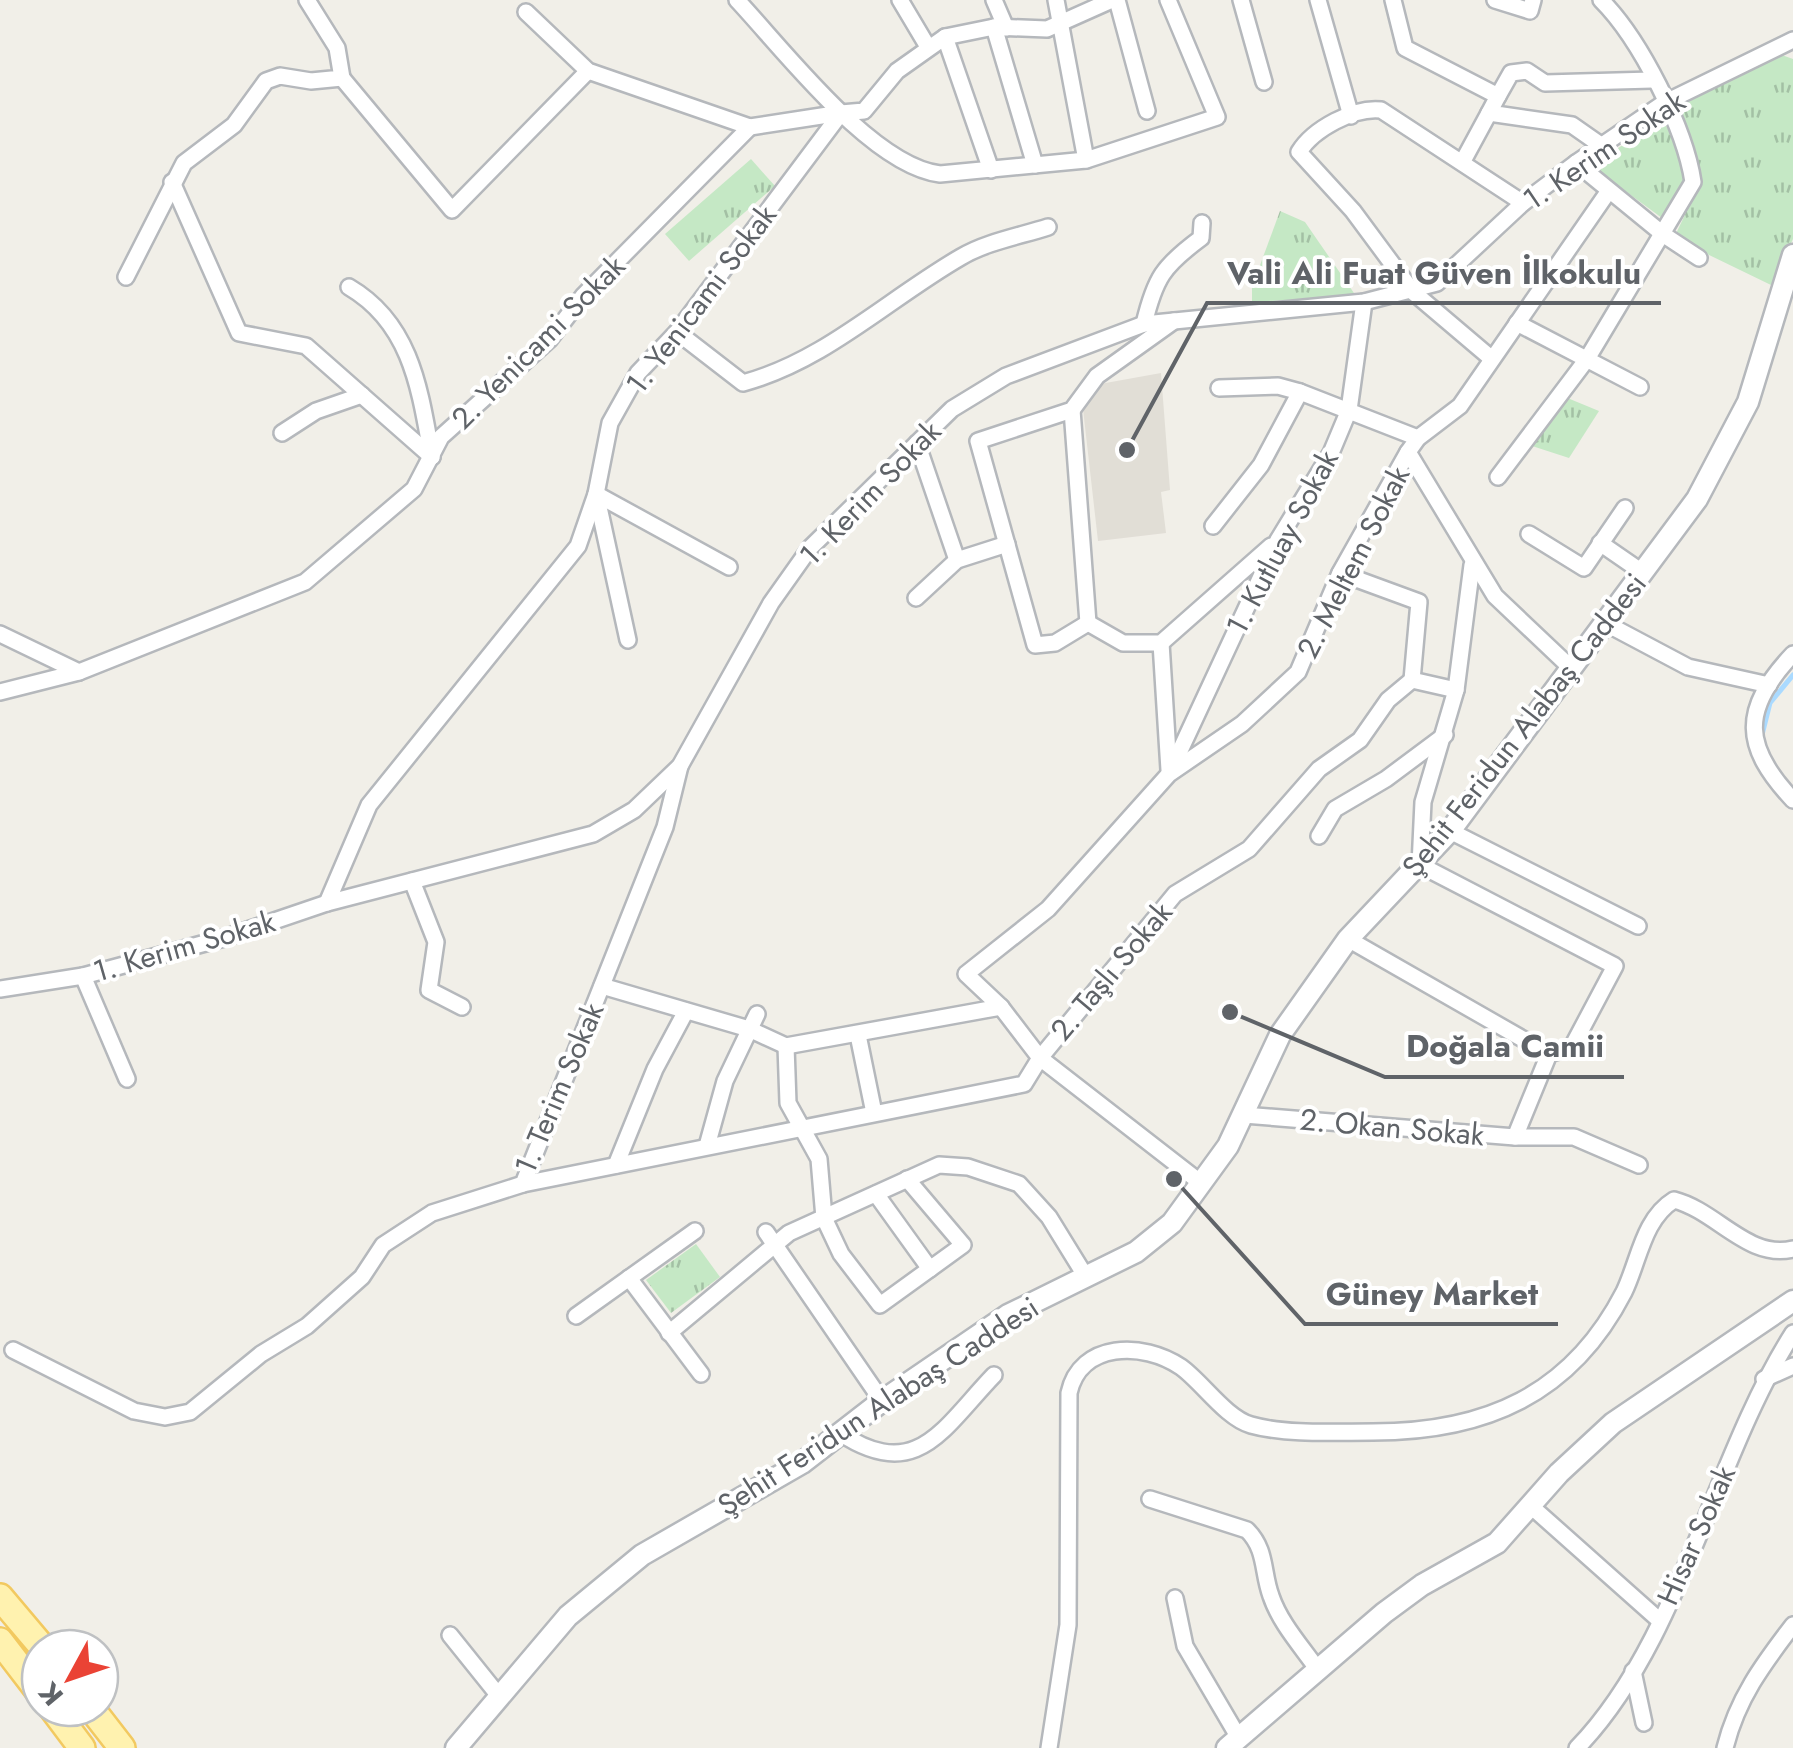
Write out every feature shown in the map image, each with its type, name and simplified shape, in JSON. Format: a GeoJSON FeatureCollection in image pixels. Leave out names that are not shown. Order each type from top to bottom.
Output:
{"type":"FeatureCollection","features":[{"type":"Feature","properties":{"kind":"main road"},"geometry":{"type":"LineString","coordinates":[[0,1597],[26,1628]]}},
{"type":"Feature","properties":{"kind":"main road"},"geometry":{"type":"LineString","coordinates":[[0,1641],[20,1666]]}},
{"type":"Feature","properties":{"kind":"main road"},"geometry":{"type":"LineString","coordinates":[[106,1728],[122,1748]]}},
{"type":"Feature","properties":{"kind":"street"},"geometry":{"type":"LineString","coordinates":[[307,0],[337,48],[342,78],[452,210],[588,71]]}},
{"type":"Feature","properties":{"kind":"street"},"geometry":{"type":"LineString","coordinates":[[738,0],[841,113],[918,172],[940,174],[1086,160],[1217,117],[1168,0]]}},
{"type":"Feature","properties":{"kind":"street"},"geometry":{"type":"LineString","coordinates":[[900,0],[928,47]]}},
{"type":"Feature","properties":{"kind":"street"},"geometry":{"type":"LineString","coordinates":[[994,0],[1035,165]]}},
{"type":"Feature","properties":{"kind":"street"},"geometry":{"type":"LineString","coordinates":[[1056,0],[1086,160]]}},
{"type":"Feature","properties":{"kind":"street"},"geometry":{"type":"LineString","coordinates":[[1115,0],[1147,111]]}},
{"type":"Feature","properties":{"kind":"street","name":"1. Yenicami Sokak"},"geometry":{"type":"LineString","coordinates":[[326,903],[369,805],[578,546],[596,494],[610,423],[638,373],[677,332],[841,113],[864,111],[897,71],[945,37],[1000,28],[1047,29],[1115,0]]}},
{"type":"Feature","properties":{"kind":"street"},"geometry":{"type":"LineString","coordinates":[[1241,0],[1264,82]]}},
{"type":"Feature","properties":{"kind":"street"},"geometry":{"type":"LineString","coordinates":[[1318,0],[1351,116]]}},
{"type":"Feature","properties":{"kind":"street"},"geometry":{"type":"LineString","coordinates":[[1393,0],[1405,48],[1498,96]]}},
{"type":"Feature","properties":{"kind":"street"},"geometry":{"type":"LineString","coordinates":[[1495,0],[1530,11],[1533,0]]}},
{"type":"Feature","properties":{"kind":"street"},"geometry":{"type":"LineString","coordinates":[[1498,476],[1586,359],[1694,182],[1689,154],[1664,103],[1622,22],[1601,0]]}},
{"type":"Feature","properties":{"kind":"street"},"geometry":{"type":"LineString","coordinates":[[526,12],[588,71],[750,127],[841,113]]}},
{"type":"Feature","properties":{"kind":"street"},"geometry":{"type":"LineString","coordinates":[[945,37],[991,170]]}},
{"type":"Feature","properties":{"kind":"street","name":"1. Kerim Sokak"},"geometry":{"type":"LineString","coordinates":[[0,989],[83,976],[224,938],[326,903],[593,834],[634,810],[680,766],[772,603],[810,548],[952,409],[1006,376],[1144,324],[1364,302],[1437,283],[1523,203],[1576,163],[1664,103],[1793,40]]}},
{"type":"Feature","properties":{"kind":"street"},"geometry":{"type":"LineString","coordinates":[[1463,161],[1511,73],[1527,71],[1544,83],[1652,80]]}},
{"type":"Feature","properties":{"kind":"street"},"geometry":{"type":"LineString","coordinates":[[126,278],[184,163],[234,125],[266,81],[280,76],[342,78]]}},
{"type":"Feature","properties":{"kind":"street"},"geometry":{"type":"LineString","coordinates":[[1492,358],[1413,292],[1353,211],[1299,152],[1308,137],[1367,109],[1381,110],[1523,203]]}},
{"type":"Feature","properties":{"kind":"street"},"geometry":{"type":"LineString","coordinates":[[1488,114],[1572,125],[1602,146]]}},
{"type":"Feature","properties":{"kind":"street","name":"2. Yenicami Sokak"},"geometry":{"type":"LineString","coordinates":[[0,692],[78,672],[305,582],[414,489],[441,437],[550,339],[582,296],[750,127]]}},
{"type":"Feature","properties":{"kind":"street"},"geometry":{"type":"LineString","coordinates":[[1576,163],[1608,192],[1699,258]]}},
{"type":"Feature","properties":{"kind":"street"},"geometry":{"type":"LineString","coordinates":[[172,182],[239,333],[306,346],[432,456]]}},
{"type":"Feature","properties":{"kind":"street","name":"2. Meltem Sokak"},"geometry":{"type":"LineString","coordinates":[[1001,1007],[966,974],[1048,909],[1169,774],[1242,724],[1298,672],[1340,573],[1413,445],[1460,406],[1608,192]]}},
{"type":"Feature","properties":{"kind":"street"},"geometry":{"type":"LineString","coordinates":[[1144,324],[1154,284],[1170,261],[1201,238],[1202,223]]}},
{"type":"Feature","properties":{"kind":"street"},"geometry":{"type":"LineString","coordinates":[[677,332],[743,384],[769,376],[818,351],[964,255],[1048,227]]}},
{"type":"Feature","properties":{"kind":"street","name":"Şehit Feridun Alabaş Caddesi"},"geometry":{"type":"LineString","coordinates":[[456,1748],[568,1616],[642,1554],[802,1463],[882,1401],[1008,1315],[1086,1277],[1148,1242],[1172,1223],[1244,1115],[1280,1035],[1348,939],[1450,831],[1697,499],[1748,402],[1791,263]]}},
{"type":"Feature","properties":{"kind":"street"},"geometry":{"type":"LineString","coordinates":[[350,287],[370,300],[403,339],[420,387],[432,456]]}},
{"type":"Feature","properties":{"kind":"street","name":"1. Kutluay Sokak"},"geometry":{"type":"LineString","coordinates":[[1169,774],[1278,540],[1331,453],[1349,410],[1364,302]]}},
{"type":"Feature","properties":{"kind":"street"},"geometry":{"type":"LineString","coordinates":[[1088,623],[1054,643],[1035,645],[978,441],[1072,410],[1097,376],[1176,319]]}},
{"type":"Feature","properties":{"kind":"street"},"geometry":{"type":"LineString","coordinates":[[1517,323],[1640,387]]}},
{"type":"Feature","properties":{"kind":"street"},"geometry":{"type":"LineString","coordinates":[[1219,388],[1278,386],[1300,392],[1349,410],[1413,445],[1472,565],[1495,596],[1571,668]]}},
{"type":"Feature","properties":{"kind":"street"},"geometry":{"type":"LineString","coordinates":[[1212,526],[1261,465],[1300,392]]}},
{"type":"Feature","properties":{"kind":"street"},"geometry":{"type":"LineString","coordinates":[[282,434],[316,411],[362,395]]}},
{"type":"Feature","properties":{"kind":"street"},"geometry":{"type":"LineString","coordinates":[[1072,410],[1088,623]]}},
{"type":"Feature","properties":{"kind":"street"},"geometry":{"type":"LineString","coordinates":[[917,443],[957,560]]}},
{"type":"Feature","properties":{"kind":"street"},"geometry":{"type":"LineString","coordinates":[[596,494],[729,567]]}},
{"type":"Feature","properties":{"kind":"street"},"geometry":{"type":"LineString","coordinates":[[596,494],[628,640]]}},
{"type":"Feature","properties":{"kind":"street"},"geometry":{"type":"LineString","coordinates":[[1529,534],[1584,568],[1625,508]]}},
{"type":"Feature","properties":{"kind":"street"},"geometry":{"type":"LineString","coordinates":[[1088,623],[1123,643],[1161,644],[1278,540]]}},
{"type":"Feature","properties":{"kind":"street"},"geometry":{"type":"LineString","coordinates":[[1600,543],[1642,572]]}},
{"type":"Feature","properties":{"kind":"street"},"geometry":{"type":"LineString","coordinates":[[916,598],[957,560],[1007,544]]}},
{"type":"Feature","properties":{"kind":"street"},"geometry":{"type":"LineString","coordinates":[[1420,865],[1423,802],[1456,690],[1472,565]]}},
{"type":"Feature","properties":{"kind":"street"},"geometry":{"type":"LineString","coordinates":[[1340,573],[1419,602],[1412,680],[1456,690]]}},
{"type":"Feature","properties":{"kind":"street"},"geometry":{"type":"LineString","coordinates":[[1604,623],[1688,668],[1769,685]]}},
{"type":"Feature","properties":{"kind":"street"},"geometry":{"type":"LineString","coordinates":[[0,634],[78,672]]}},
{"type":"Feature","properties":{"kind":"street"},"geometry":{"type":"LineString","coordinates":[[1161,644],[1169,774]]}},
{"type":"Feature","properties":{"kind":"street"},"geometry":{"type":"LineString","coordinates":[[1793,654],[1769,685],[1753,744],[1765,770],[1793,800]]}},
{"type":"Feature","properties":{"kind":"street","name":"2. Taşlı Sokak"},"geometry":{"type":"LineString","coordinates":[[523,1184],[1024,1084],[1040,1058],[1175,894],[1248,849],[1318,769],[1360,740],[1388,700],[1412,680]]}},
{"type":"Feature","properties":{"kind":"street"},"geometry":{"type":"LineString","coordinates":[[1319,836],[1335,810],[1386,779],[1445,735]]}},
{"type":"Feature","properties":{"kind":"street","name":"1. Terim Sokak"},"geometry":{"type":"LineString","coordinates":[[13,1350],[134,1412],[164,1418],[190,1412],[261,1354],[307,1326],[362,1277],[383,1246],[432,1213],[523,1184],[665,827],[680,766]]}},
{"type":"Feature","properties":{"kind":"street"},"geometry":{"type":"LineString","coordinates":[[1450,831],[1638,926]]}},
{"type":"Feature","properties":{"kind":"street","name":"2. Okan Sokak"},"geometry":{"type":"LineString","coordinates":[[1244,1115],[1515,1137],[1549,1054],[1572,1047],[1615,966],[1420,865]]}},
{"type":"Feature","properties":{"kind":"street"},"geometry":{"type":"LineString","coordinates":[[412,881],[436,942],[429,990],[462,1007]]}},
{"type":"Feature","properties":{"kind":"street"},"geometry":{"type":"LineString","coordinates":[[1348,939],[1549,1054]]}},
{"type":"Feature","properties":{"kind":"street"},"geometry":{"type":"LineString","coordinates":[[83,976],[127,1079]]}},
{"type":"Feature","properties":{"kind":"street"},"geometry":{"type":"LineString","coordinates":[[602,986],[749,1029],[786,1046],[1001,1007],[1040,1058],[1201,1183]]}},
{"type":"Feature","properties":{"kind":"street"},"geometry":{"type":"LineString","coordinates":[[616,1165],[655,1069],[686,1011]]}},
{"type":"Feature","properties":{"kind":"street"},"geometry":{"type":"LineString","coordinates":[[708,1146],[725,1082],[758,1014]]}},
{"type":"Feature","properties":{"kind":"street"},"geometry":{"type":"LineString","coordinates":[[858,1035],[874,1113]]}},
{"type":"Feature","properties":{"kind":"street"},"geometry":{"type":"LineString","coordinates":[[786,1046],[788,1103],[820,1159],[824,1218],[841,1254],[880,1305],[964,1245],[907,1179]]}},
{"type":"Feature","properties":{"kind":"street"},"geometry":{"type":"LineString","coordinates":[[1515,1137],[1574,1137],[1639,1165]]}},
{"type":"Feature","properties":{"kind":"street"},"geometry":{"type":"LineString","coordinates":[[669,1332],[789,1233],[939,1164],[968,1167],[1019,1184],[1050,1217],[1086,1277]]}},
{"type":"Feature","properties":{"kind":"street"},"geometry":{"type":"LineString","coordinates":[[876,1194],[930,1269]]}},
{"type":"Feature","properties":{"kind":"street"},"geometry":{"type":"LineString","coordinates":[[1049,1748],[1068,1626],[1070,1393],[1074,1373],[1087,1360],[1113,1350],[1178,1364],[1247,1424],[1373,1432],[1436,1428],[1484,1418],[1528,1399],[1569,1367],[1624,1292],[1660,1209],[1674,1200],[1700,1207],[1764,1250],[1793,1249]]}},
{"type":"Feature","properties":{"kind":"street"},"geometry":{"type":"LineString","coordinates":[[576,1316],[695,1231]]}},
{"type":"Feature","properties":{"kind":"street"},"geometry":{"type":"LineString","coordinates":[[766,1232],[882,1401]]}},
{"type":"Feature","properties":{"kind":"street"},"geometry":{"type":"LineString","coordinates":[[629,1278],[701,1374]]}},
{"type":"Feature","properties":{"kind":"street"},"geometry":{"type":"LineString","coordinates":[[1175,1598],[1184,1646],[1233,1743],[1422,1585],[1497,1544],[1560,1472],[1613,1423],[1793,1301]]}},
{"type":"Feature","properties":{"kind":"street","name":"Hisar Sokak"},"geometry":{"type":"LineString","coordinates":[[1577,1748],[1592,1733],[1633,1671],[1764,1379],[1793,1334]]}},
{"type":"Feature","properties":{"kind":"street"},"geometry":{"type":"LineString","coordinates":[[1764,1379],[1793,1366]]}},
{"type":"Feature","properties":{"kind":"street"},"geometry":{"type":"LineString","coordinates":[[840,1433],[869,1452],[892,1456],[911,1452],[932,1440],[994,1376]]}},
{"type":"Feature","properties":{"kind":"street"},"geometry":{"type":"LineString","coordinates":[[1150,1499],[1247,1530],[1255,1538],[1264,1558],[1271,1596],[1318,1670]]}},
{"type":"Feature","properties":{"kind":"street"},"geometry":{"type":"LineString","coordinates":[[1532,1508],[1658,1620]]}},
{"type":"Feature","properties":{"kind":"street"},"geometry":{"type":"LineString","coordinates":[[1725,1748],[1733,1715],[1756,1673],[1793,1625]]}},
{"type":"Feature","properties":{"kind":"street"},"geometry":{"type":"LineString","coordinates":[[450,1635],[499,1696]]}},
{"type":"Feature","properties":{"kind":"street"},"geometry":{"type":"LineString","coordinates":[[1633,1671],[1644,1723]]}},
{"type":"Feature","properties":{"kind":"shaded area"},"geometry":{"type":"Polygon","coordinates":[[[1161,373],[1170,490],[1161,492],[1166,533],[1098,541],[1083,409],[1100,384],[1161,373]]]}},
{"type":"Feature","properties":{"kind":"green space"},"geometry":{"type":"Polygon","coordinates":[[[1779,54],[1793,59],[1793,239],[1771,285],[1674,238],[1691,200],[1697,174],[1690,148],[1671,111],[1779,54]]]}},
{"type":"Feature","properties":{"kind":"green space"},"geometry":{"type":"Polygon","coordinates":[[[1661,119],[1679,147],[1686,168],[1680,190],[1662,218],[1598,171],[1602,159],[1661,119]]]}},
{"type":"Feature","properties":{"kind":"green space"},"geometry":{"type":"Polygon","coordinates":[[[751,159],[775,186],[689,261],[665,234],[751,159]]]}},
{"type":"Feature","properties":{"kind":"green space"},"geometry":{"type":"Polygon","coordinates":[[[1280,211],[1305,222],[1356,296],[1252,302],[1252,287],[1280,211]]]}},
{"type":"Feature","properties":{"kind":"green space"},"geometry":{"type":"Polygon","coordinates":[[[1565,397],[1599,411],[1569,458],[1529,445],[1565,397]]]}},
{"type":"Feature","properties":{"kind":"green space"},"geometry":{"type":"Polygon","coordinates":[[[696,1244],[720,1277],[671,1313],[646,1280],[696,1244]]]}},
{"type":"Feature","properties":{"kind":"waterway"},"geometry":{"type":"LineString","coordinates":[[1762,735],[1770,703],[1793,675]]}},
{"type":"Feature","properties":{"kind":"place","name":"Vali Ali Fuat Güven İlkokulu"},"geometry":{"type":"Point","coordinates":[1127,450]}},
{"type":"Feature","properties":{"kind":"place","name":"Doğala Camii"},"geometry":{"type":"Point","coordinates":[1230,1012]}},
{"type":"Feature","properties":{"kind":"place","name":"Güney Market"},"geometry":{"type":"Point","coordinates":[1174,1179]}}]}
